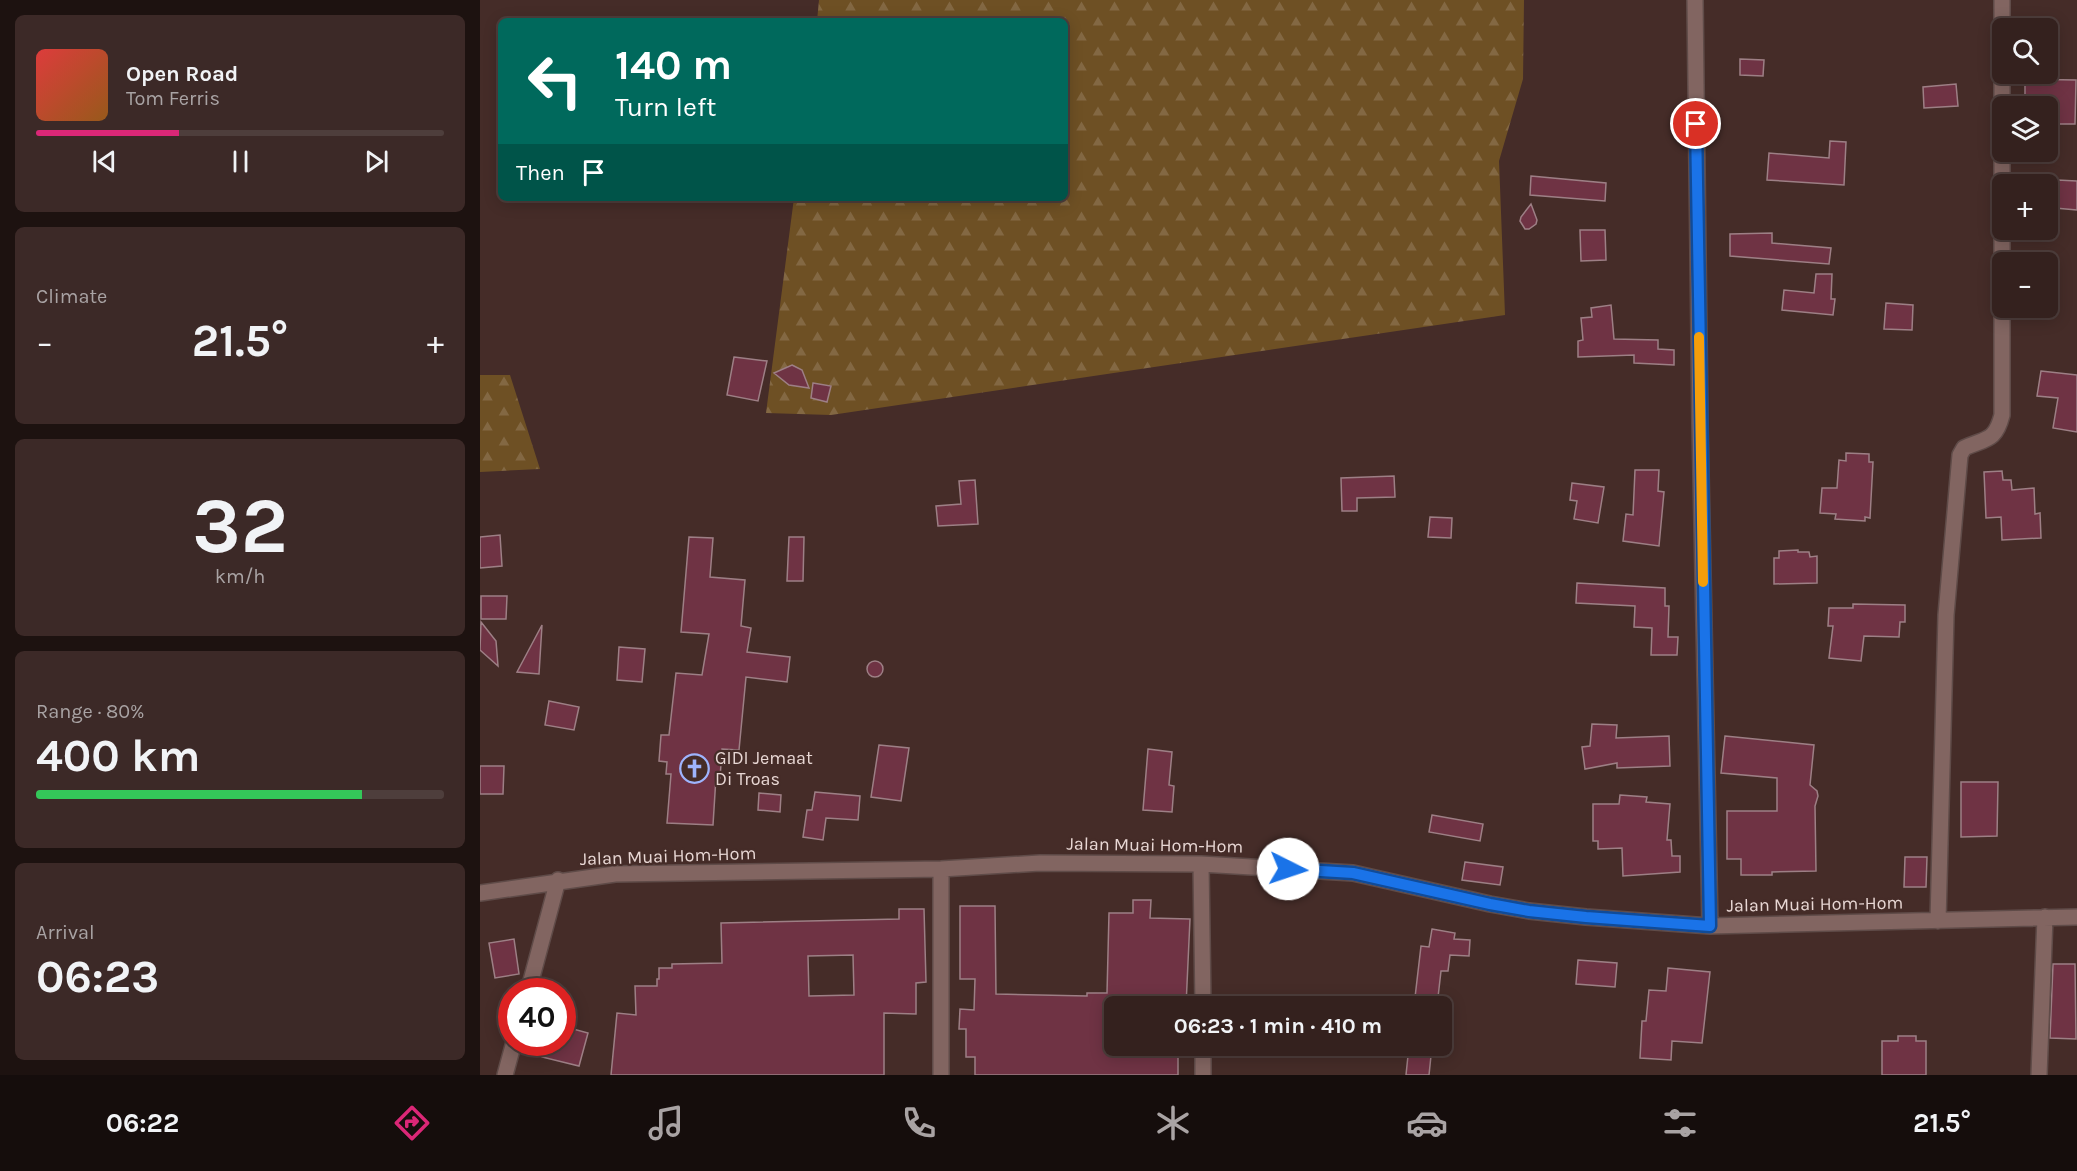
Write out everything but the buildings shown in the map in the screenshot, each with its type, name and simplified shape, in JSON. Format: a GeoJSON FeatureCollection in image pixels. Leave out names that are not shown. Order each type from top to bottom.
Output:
{"type":"FeatureCollection","features":[{"type":"Feature","properties":{"kind":"street"},"geometry":{"type":"LineString","coordinates":[[1695,0],[1700,436],[1710,926]]}},
{"type":"Feature","properties":{"kind":"street"},"geometry":{"type":"LineString","coordinates":[[1938,921],[1946,615],[1960,455],[1964,448],[1990,439],[1997,430],[2002,415],[2002,0]]}},
{"type":"Feature","properties":{"kind":"street","name":"Jalan Muai Hom-Hom"},"geometry":{"type":"LineString","coordinates":[[480,893],[558,880],[615,874],[941,869],[1040,863],[1202,864],[1353,873],[1529,911],[1710,926],[2077,916]]}},
{"type":"Feature","properties":{"kind":"street"},"geometry":{"type":"LineString","coordinates":[[1202,864],[1203,996]]}},
{"type":"Feature","properties":{"kind":"street"},"geometry":{"type":"LineString","coordinates":[[941,869],[941,1075]]}},
{"type":"Feature","properties":{"kind":"street"},"geometry":{"type":"LineString","coordinates":[[532,978],[558,880]]}},
{"type":"Feature","properties":{"kind":"street"},"geometry":{"type":"LineString","coordinates":[[2039,1075],[2045,917]]}},
{"type":"Feature","properties":{"kind":"street"},"geometry":{"type":"LineString","coordinates":[[505,1075],[510,1056]]}},
{"type":"Feature","properties":{"kind":"street"},"geometry":{"type":"LineString","coordinates":[[1203,1056],[1203,1075]]}},
{"type":"Feature","properties":{"kind":"green space"},"geometry":{"type":"Polygon","coordinates":[[[819,0],[1524,0],[1523,79],[1499,161],[1505,315],[831,415],[766,413],[794,201],[1068,201],[1068,18],[817,18],[819,0]]]}},
{"type":"Feature","properties":{"kind":"green space"},"geometry":{"type":"Polygon","coordinates":[[[480,375],[510,375],[540,469],[480,472],[480,375]]]}},
{"type":"Feature","properties":{"kind":"slow traffic"},"geometry":{"type":"LineString","coordinates":[[1699,337],[1703,582]]}},
{"type":"Feature","properties":{"kind":"place","name":"GIDI Jemaat Di Troas"},"geometry":{"type":"Point","coordinates":[694,768]}},
{"type":"Feature","properties":{"kind":"route"},"geometry":{"type":"LineString","coordinates":[[1288,869],[1353,873],[1529,911],[1710,926],[1696,124]]}}]}
